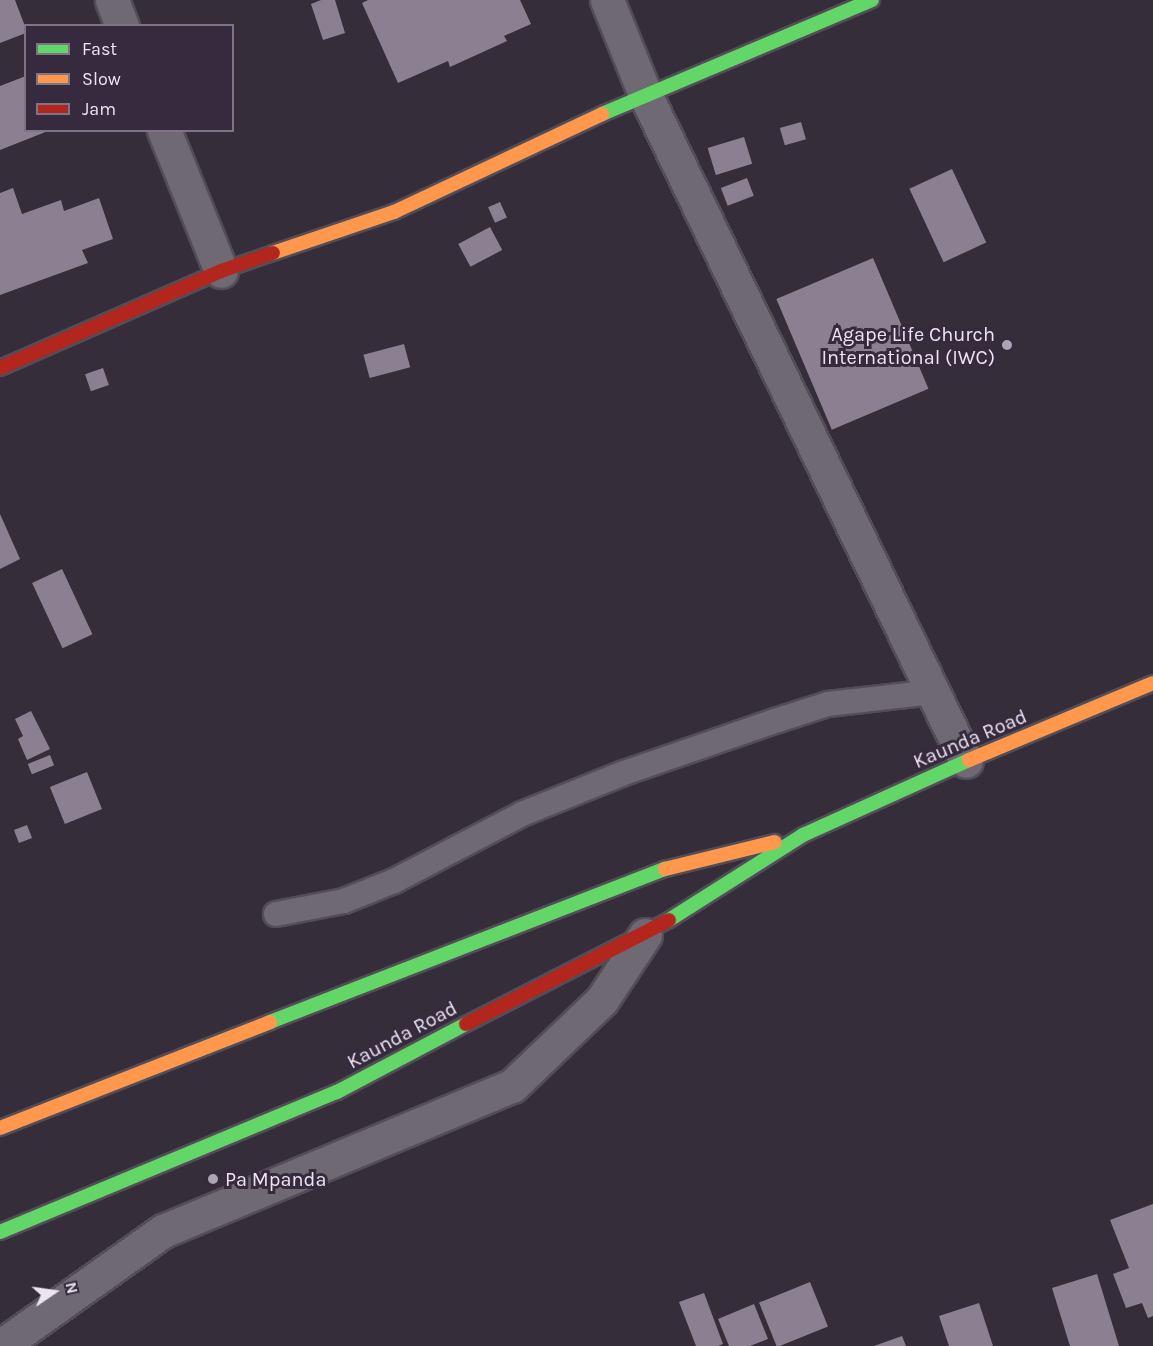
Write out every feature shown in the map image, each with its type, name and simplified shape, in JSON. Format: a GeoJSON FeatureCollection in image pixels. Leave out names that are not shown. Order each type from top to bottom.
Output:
{"type":"FeatureCollection","features":[{"type":"Feature","properties":{"kind":"main road"},"geometry":{"type":"LineString","coordinates":[[0,368],[221,271],[394,212],[645,94],[872,0]]}},
{"type":"Feature","properties":{"kind":"main road","name":"Kaunda Road"},"geometry":{"type":"LineString","coordinates":[[0,1232],[337,1092],[566,971],[645,935],[803,835],[966,761],[1153,683]]}},
{"type":"Feature","properties":{"kind":"main road","name":"Kaunda Road"},"geometry":{"type":"LineString","coordinates":[[0,1128],[642,876],[803,835]]}},
{"type":"Feature","properties":{"kind":"street"},"geometry":{"type":"LineString","coordinates":[[111,0],[121,24]]}},
{"type":"Feature","properties":{"kind":"street"},"geometry":{"type":"LineString","coordinates":[[607,0],[645,94],[966,761]]}},
{"type":"Feature","properties":{"kind":"street"},"geometry":{"type":"LineString","coordinates":[[165,132],[221,271]]}},
{"type":"Feature","properties":{"kind":"street"},"geometry":{"type":"LineString","coordinates":[[2,1346],[163,1231],[512,1086],[602,1000],[645,935]]}},
{"type":"Feature","properties":{"kind":"lane"},"geometry":{"type":"LineString","coordinates":[[276,914],[344,901],[394,881],[522,814],[624,773],[778,720],[828,704],[934,692]]}},
{"type":"Feature","properties":{"kind":"building"},"geometry":{"type":"Polygon","coordinates":[[[0,0],[15,0],[24,24],[24,34],[0,43],[0,0]]]}},
{"type":"Feature","properties":{"kind":"building"},"geometry":{"type":"Polygon","coordinates":[[[321,0],[335,0],[345,33],[323,40],[311,4],[321,0]]]}},
{"type":"Feature","properties":{"kind":"building"},"geometry":{"type":"Polygon","coordinates":[[[368,0],[520,0],[531,24],[504,36],[507,41],[450,67],[448,61],[398,83],[362,3],[368,0]]]}},
{"type":"Feature","properties":{"kind":"building"},"geometry":{"type":"Polygon","coordinates":[[[24,77],[24,132],[45,132],[0,150],[0,86],[24,77]]]}},
{"type":"Feature","properties":{"kind":"building"},"geometry":{"type":"Polygon","coordinates":[[[801,122],[806,139],[785,145],[780,128],[801,122]]]}},
{"type":"Feature","properties":{"kind":"building"},"geometry":{"type":"Polygon","coordinates":[[[744,137],[752,164],[716,175],[708,148],[744,137]]]}},
{"type":"Feature","properties":{"kind":"building"},"geometry":{"type":"Polygon","coordinates":[[[952,169],[986,242],[944,262],[909,189],[952,169]]]}},
{"type":"Feature","properties":{"kind":"building"},"geometry":{"type":"Polygon","coordinates":[[[747,178],[754,196],[728,206],[721,188],[747,178]]]}},
{"type":"Feature","properties":{"kind":"building"},"geometry":{"type":"Polygon","coordinates":[[[13,188],[22,214],[61,200],[64,211],[99,198],[113,239],[82,250],[88,263],[0,295],[0,193],[13,188]]]}},
{"type":"Feature","properties":{"kind":"building"},"geometry":{"type":"Polygon","coordinates":[[[500,202],[507,218],[495,223],[488,207],[500,202]]]}},
{"type":"Feature","properties":{"kind":"building"},"geometry":{"type":"Polygon","coordinates":[[[490,227],[502,250],[470,267],[458,244],[490,227]]]}},
{"type":"Feature","properties":{"kind":"building"},"geometry":{"type":"Polygon","coordinates":[[[873,258],[928,389],[832,430],[776,299],[873,258]]]}},
{"type":"Feature","properties":{"kind":"building"},"geometry":{"type":"Polygon","coordinates":[[[404,344],[410,367],[370,378],[363,355],[404,344]]]}},
{"type":"Feature","properties":{"kind":"building"},"geometry":{"type":"Polygon","coordinates":[[[103,368],[109,385],[91,391],[85,374],[103,368]]]}},
{"type":"Feature","properties":{"kind":"building"},"geometry":{"type":"Polygon","coordinates":[[[0,514],[20,559],[0,569],[0,514]]]}},
{"type":"Feature","properties":{"kind":"building"},"geometry":{"type":"Polygon","coordinates":[[[62,569],[92,634],[63,648],[32,583],[62,569]]]}},
{"type":"Feature","properties":{"kind":"building"},"geometry":{"type":"Polygon","coordinates":[[[31,711],[50,749],[27,760],[18,739],[23,736],[15,719],[31,711]]]}},
{"type":"Feature","properties":{"kind":"building"},"geometry":{"type":"Polygon","coordinates":[[[50,755],[54,765],[32,774],[28,764],[50,755]]]}},
{"type":"Feature","properties":{"kind":"building"},"geometry":{"type":"Polygon","coordinates":[[[87,772],[102,809],[65,824],[50,787],[87,772]]]}},
{"type":"Feature","properties":{"kind":"building"},"geometry":{"type":"Polygon","coordinates":[[[27,825],[32,838],[19,843],[14,830],[27,825]]]}},
{"type":"Feature","properties":{"kind":"building"},"geometry":{"type":"Polygon","coordinates":[[[1153,1204],[1153,1316],[1148,1318],[1142,1303],[1126,1308],[1113,1274],[1129,1268],[1110,1220],[1153,1204]]]}},
{"type":"Feature","properties":{"kind":"building"},"geometry":{"type":"Polygon","coordinates":[[[1097,1274],[1119,1346],[1070,1346],[1052,1288],[1097,1274]]]}},
{"type":"Feature","properties":{"kind":"building"},"geometry":{"type":"Polygon","coordinates":[[[810,1282],[828,1327],[777,1346],[759,1303],[810,1282]]]}},
{"type":"Feature","properties":{"kind":"building"},"geometry":{"type":"Polygon","coordinates":[[[704,1293],[723,1344],[718,1346],[696,1346],[679,1302],[704,1293]]]}},
{"type":"Feature","properties":{"kind":"building"},"geometry":{"type":"Polygon","coordinates":[[[979,1303],[993,1346],[949,1346],[939,1316],[979,1303]]]}},
{"type":"Feature","properties":{"kind":"building"},"geometry":{"type":"Polygon","coordinates":[[[754,1304],[768,1339],[750,1346],[729,1346],[718,1319],[754,1304]]]}},
{"type":"Feature","properties":{"kind":"building"},"geometry":{"type":"Polygon","coordinates":[[[902,1336],[906,1346],[874,1346],[902,1336]]]}},
{"type":"Feature","properties":{"kind":"traffic: fast"},"geometry":{"type":"LineString","coordinates":[[602,114],[872,0]]}},
{"type":"Feature","properties":{"kind":"traffic: fast"},"geometry":{"type":"LineString","coordinates":[[669,920],[803,835],[969,760]]}},
{"type":"Feature","properties":{"kind":"traffic: fast"},"geometry":{"type":"LineString","coordinates":[[270,1022],[665,869]]}},
{"type":"Feature","properties":{"kind":"traffic: fast"},"geometry":{"type":"LineString","coordinates":[[0,1232],[337,1092],[466,1024]]}},
{"type":"Feature","properties":{"kind":"traffic: slow"},"geometry":{"type":"LineString","coordinates":[[273,253],[394,212],[602,114]]}},
{"type":"Feature","properties":{"kind":"traffic: slow"},"geometry":{"type":"LineString","coordinates":[[969,760],[1153,683]]}},
{"type":"Feature","properties":{"kind":"traffic: slow"},"geometry":{"type":"LineString","coordinates":[[665,869],[775,842]]}},
{"type":"Feature","properties":{"kind":"traffic: slow"},"geometry":{"type":"LineString","coordinates":[[0,1128],[270,1022]]}},
{"type":"Feature","properties":{"kind":"traffic: jam"},"geometry":{"type":"LineString","coordinates":[[0,368],[221,271],[273,253]]}},
{"type":"Feature","properties":{"kind":"traffic: jam"},"geometry":{"type":"LineString","coordinates":[[466,1024],[669,920]]}},
{"type":"Feature","properties":{"kind":"place","name":"Agape Life Church International (IWC)"},"geometry":{"type":"Point","coordinates":[1007,345]}},
{"type":"Feature","properties":{"kind":"place","name":"Pa Mpanda"},"geometry":{"type":"Point","coordinates":[213,1179]}}]}
